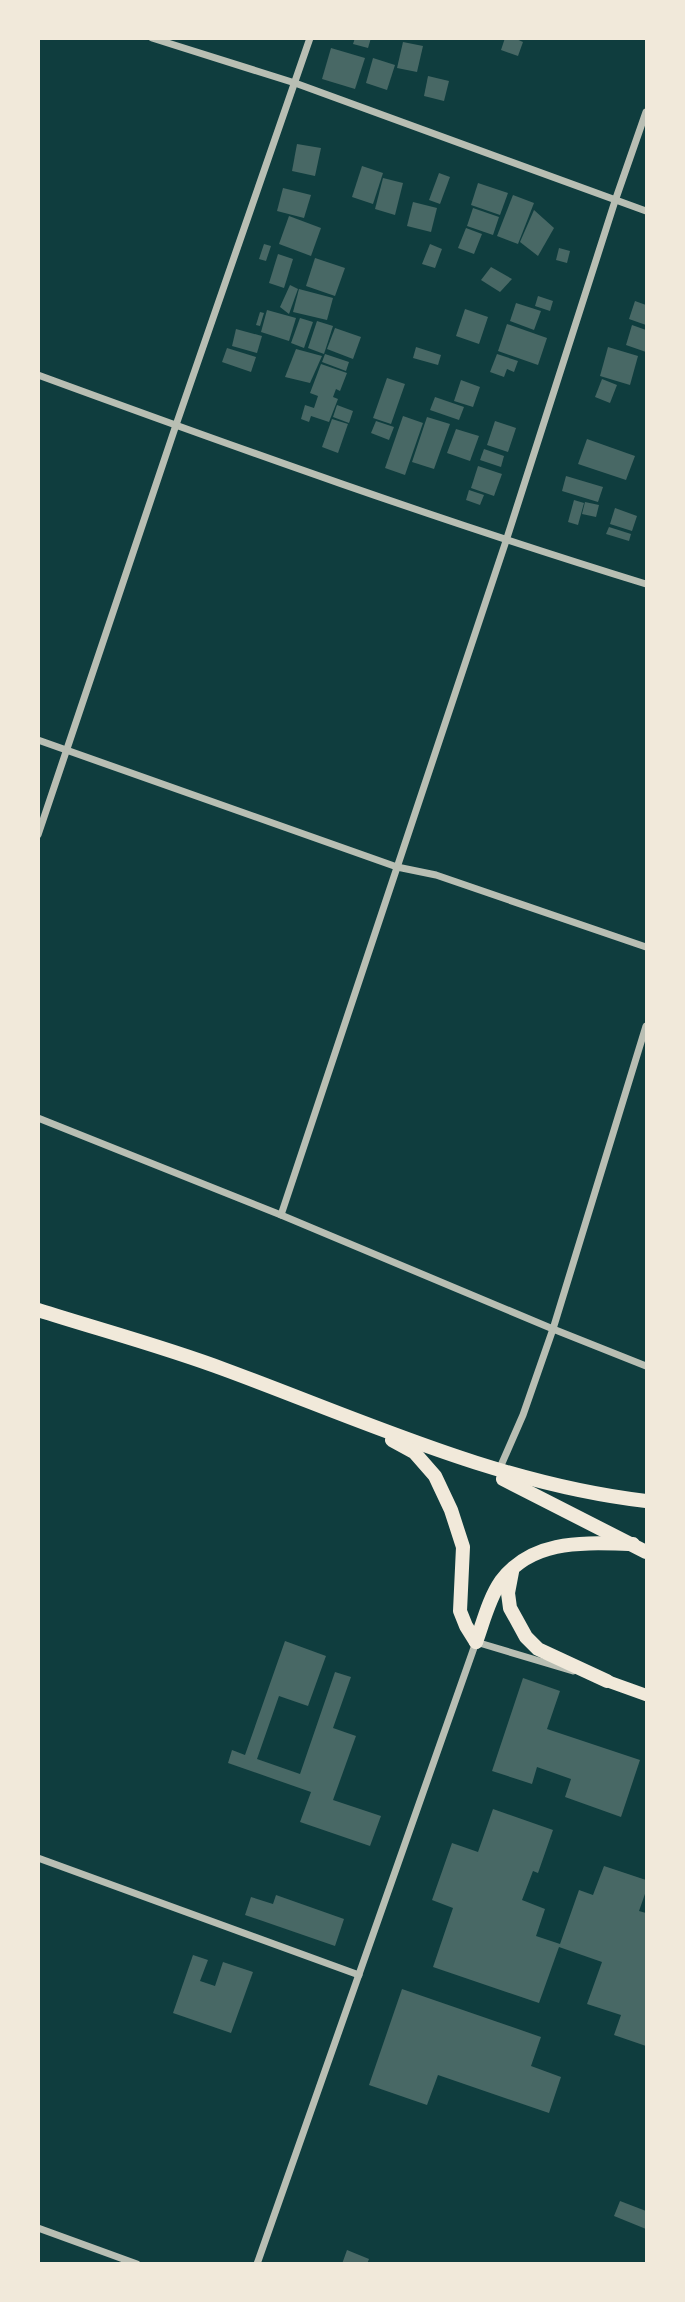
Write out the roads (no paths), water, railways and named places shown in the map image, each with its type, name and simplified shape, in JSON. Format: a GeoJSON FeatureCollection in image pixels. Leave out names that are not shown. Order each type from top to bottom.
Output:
{"type":"FeatureCollection","features":[{"type":"Feature","properties":{"kind":"highway"},"geometry":{"type":"LineString","coordinates":[[38,1310],[223,1369],[498,1471],[583,1492],[646,1501]]}},
{"type":"Feature","properties":{"kind":"highway"},"geometry":{"type":"LineString","coordinates":[[347,1416],[414,1452],[435,1476],[451,1510],[463,1548],[460,1611],[476,1642]]}},
{"type":"Feature","properties":{"kind":"highway"},"geometry":{"type":"LineString","coordinates":[[461,1458],[646,1552]]}},
{"type":"Feature","properties":{"kind":"highway"},"geometry":{"type":"LineString","coordinates":[[476,1642],[502,1581],[526,1559],[549,1548],[578,1543],[633,1544]]}},
{"type":"Feature","properties":{"kind":"highway"},"geometry":{"type":"LineString","coordinates":[[512,1570],[508,1593],[510,1608],[526,1637],[538,1649],[607,1681]]}},
{"type":"Feature","properties":{"kind":"main road"},"geometry":{"type":"LineString","coordinates":[[607,1681],[646,1695]]}},
{"type":"Feature","properties":{"kind":"street"},"geometry":{"type":"LineString","coordinates":[[152,38],[295,83],[646,211]]}},
{"type":"Feature","properties":{"kind":"street"},"geometry":{"type":"LineString","coordinates":[[38,835],[310,38]]}},
{"type":"Feature","properties":{"kind":"street"},"geometry":{"type":"LineString","coordinates":[[281,1215],[646,112]]}},
{"type":"Feature","properties":{"kind":"street"},"geometry":{"type":"LineString","coordinates":[[38,374],[506,541],[646,584]]}},
{"type":"Feature","properties":{"kind":"street"},"geometry":{"type":"LineString","coordinates":[[38,740],[397,867],[436,875],[646,947]]}},
{"type":"Feature","properties":{"kind":"street"},"geometry":{"type":"LineString","coordinates":[[498,1471],[523,1415],[553,1329],[646,1026]]}},
{"type":"Feature","properties":{"kind":"street"},"geometry":{"type":"LineString","coordinates":[[38,1118],[646,1366]]}},
{"type":"Feature","properties":{"kind":"street"},"geometry":{"type":"LineString","coordinates":[[257,2263],[476,1642],[607,1681]]}},
{"type":"Feature","properties":{"kind":"street"},"geometry":{"type":"LineString","coordinates":[[38,1858],[359,1975]]}},
{"type":"Feature","properties":{"kind":"street"},"geometry":{"type":"LineString","coordinates":[[38,2228],[137,2263]]}}]}
